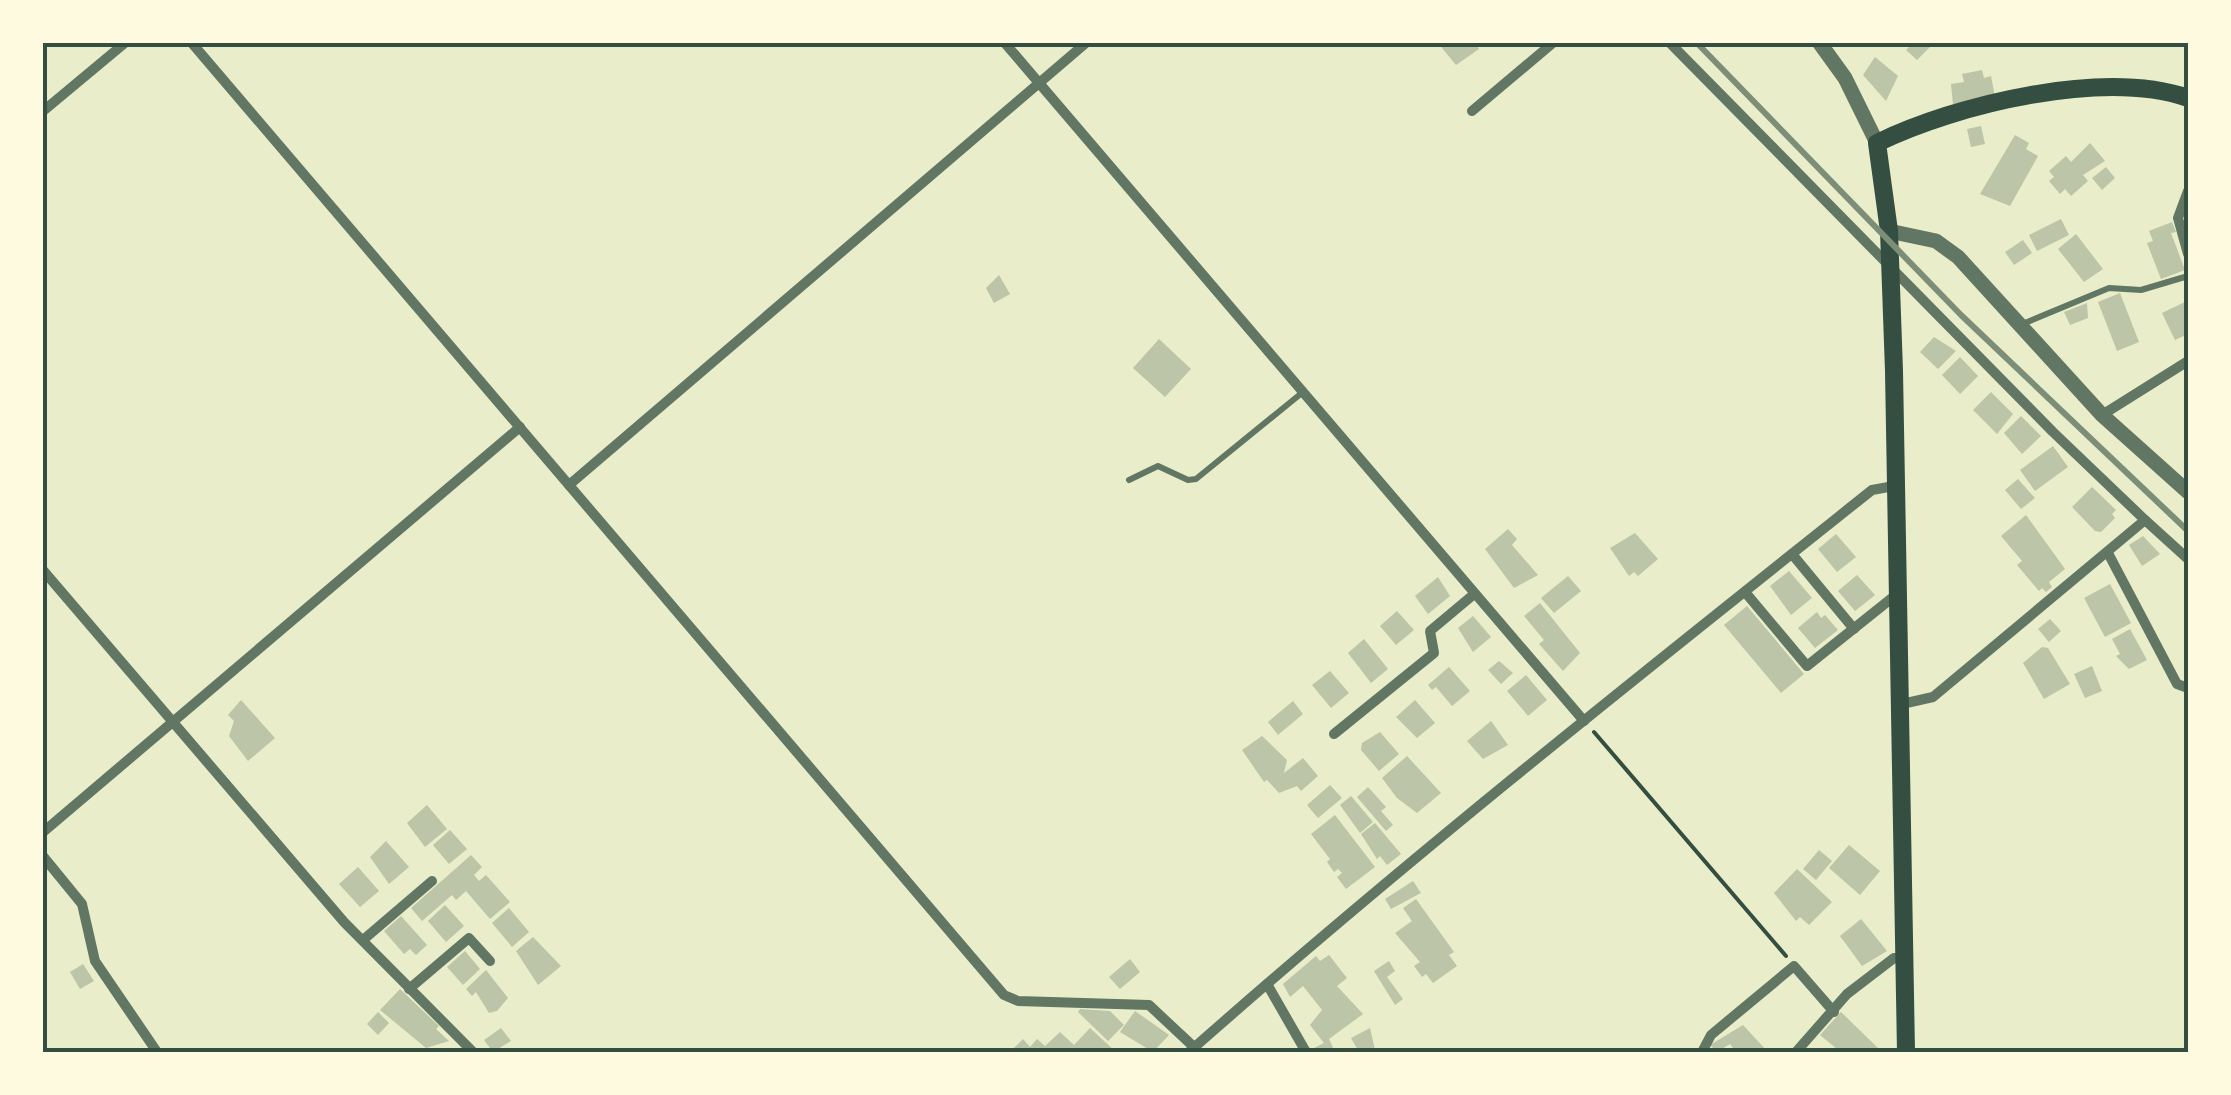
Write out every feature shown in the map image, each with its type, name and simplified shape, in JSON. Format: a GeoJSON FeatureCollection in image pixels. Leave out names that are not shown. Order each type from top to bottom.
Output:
{"type":"FeatureCollection","features":[{"type":"Feature","properties":{"kind":"main road"},"geometry":{"type":"LineString","coordinates":[[1906,1052],[1902,704],[1889,231],[1877,143],[1918,124],[2090,86],[2139,86],[2188,98]]}},
{"type":"Feature","properties":{"kind":"street"},"geometry":{"type":"LineString","coordinates":[[42,112],[126,42]]}},
{"type":"Feature","properties":{"kind":"street"},"geometry":{"type":"LineString","coordinates":[[192,42],[1004,995],[1018,1001],[1149,1005],[1192,1050],[1584,721],[1872,490],[1894,486]]}},
{"type":"Feature","properties":{"kind":"street"},"geometry":{"type":"LineString","coordinates":[[1004,42],[1584,721]]}},
{"type":"Feature","properties":{"kind":"street"},"geometry":{"type":"LineString","coordinates":[[569,484],[1087,42]]}},
{"type":"Feature","properties":{"kind":"street"},"geometry":{"type":"LineString","coordinates":[[1472,110],[1554,42]]}},
{"type":"Feature","properties":{"kind":"street"},"geometry":{"type":"LineString","coordinates":[[1670,42],[1890,266],[2188,559]]}},
{"type":"Feature","properties":{"kind":"street"},"geometry":{"type":"LineString","coordinates":[[1820,42],[1845,78],[1877,143]]}},
{"type":"Feature","properties":{"kind":"street"},"geometry":{"type":"LineString","coordinates":[[2188,191],[2178,218],[2188,254]]}},
{"type":"Feature","properties":{"kind":"street"},"geometry":{"type":"LineString","coordinates":[[1889,231],[1936,242],[1958,257],[2102,415],[2188,492]]}},
{"type":"Feature","properties":{"kind":"street"},"geometry":{"type":"LineString","coordinates":[[2102,415],[2188,361]]}},
{"type":"Feature","properties":{"kind":"street"},"geometry":{"type":"LineString","coordinates":[[42,833],[520,427]]}},
{"type":"Feature","properties":{"kind":"street"},"geometry":{"type":"LineString","coordinates":[[1902,704],[1933,697],[2145,520]]}},
{"type":"Feature","properties":{"kind":"street"},"geometry":{"type":"LineString","coordinates":[[2108,553],[2177,684],[2188,688]]}},
{"type":"Feature","properties":{"kind":"street"},"geometry":{"type":"LineString","coordinates":[[1792,554],[1854,629]]}},
{"type":"Feature","properties":{"kind":"street"},"geometry":{"type":"LineString","coordinates":[[42,570],[363,940],[473,1052]]}},
{"type":"Feature","properties":{"kind":"street"},"geometry":{"type":"LineString","coordinates":[[1745,592],[1807,666],[1897,594]]}},
{"type":"Feature","properties":{"kind":"street"},"geometry":{"type":"LineString","coordinates":[[1334,734],[1434,653],[1430,632],[1473,595]]}},
{"type":"Feature","properties":{"kind":"street"},"geometry":{"type":"LineString","coordinates":[[42,855],[82,904],[95,961],[157,1052]]}},
{"type":"Feature","properties":{"kind":"street"},"geometry":{"type":"LineString","coordinates":[[363,940],[432,881]]}},
{"type":"Feature","properties":{"kind":"street"},"geometry":{"type":"LineString","coordinates":[[409,989],[470,938],[490,960]]}},
{"type":"Feature","properties":{"kind":"street"},"geometry":{"type":"LineString","coordinates":[[1796,1052],[1847,994],[1894,958],[1906,959]]}},
{"type":"Feature","properties":{"kind":"street"},"geometry":{"type":"LineString","coordinates":[[1702,1052],[1711,1035],[1794,966],[1834,1012]]}},
{"type":"Feature","properties":{"kind":"street"},"geometry":{"type":"LineString","coordinates":[[1267,984],[1306,1052]]}},
{"type":"Feature","properties":{"kind":"lane"},"geometry":{"type":"LineString","coordinates":[[2018,325],[2110,288],[2141,290],[2188,276]]}},
{"type":"Feature","properties":{"kind":"lane"},"geometry":{"type":"LineString","coordinates":[[1130,480],[1158,466],[1188,480],[1196,479],[1304,391]]}},
{"type":"Feature","properties":{"kind":"path"},"geometry":{"type":"LineString","coordinates":[[1584,721],[1794,966]]}},
{"type":"Feature","properties":{"kind":"building"},"geometry":{"type":"Polygon","coordinates":[[[1437,42],[1475,42],[1479,49],[1456,65],[1437,42]]]}},
{"type":"Feature","properties":{"kind":"building"},"geometry":{"type":"Polygon","coordinates":[[[1914,42],[1935,42],[1917,60],[1906,50],[1914,42]]]}},
{"type":"Feature","properties":{"kind":"building"},"geometry":{"type":"Polygon","coordinates":[[[1875,57],[1898,76],[1886,101],[1863,75],[1875,57]]]}},
{"type":"Feature","properties":{"kind":"building"},"geometry":{"type":"Polygon","coordinates":[[[1982,70],[1984,78],[1991,76],[1995,97],[1953,105],[1951,84],[1964,82],[1962,74],[1982,70]]]}},
{"type":"Feature","properties":{"kind":"building"},"geometry":{"type":"Polygon","coordinates":[[[1981,126],[1985,144],[1971,147],[1967,129],[1981,126]]]}},
{"type":"Feature","properties":{"kind":"building"},"geometry":{"type":"Polygon","coordinates":[[[2015,135],[2029,143],[2026,149],[2038,156],[2010,206],[1980,194],[2015,135]]]}},
{"type":"Feature","properties":{"kind":"building"},"geometry":{"type":"Polygon","coordinates":[[[2090,143],[2105,161],[2083,175],[2088,181],[2071,196],[2065,189],[2060,194],[2049,181],[2054,177],[2049,171],[2066,156],[2071,162],[2090,143]]]}},
{"type":"Feature","properties":{"kind":"building"},"geometry":{"type":"Polygon","coordinates":[[[2106,167],[2115,178],[2102,190],[2092,178],[2106,167]]]}},
{"type":"Feature","properties":{"kind":"building"},"geometry":{"type":"Polygon","coordinates":[[[2061,219],[2069,235],[2037,251],[2029,235],[2061,219]]]}},
{"type":"Feature","properties":{"kind":"building"},"geometry":{"type":"Polygon","coordinates":[[[2172,222],[2176,232],[2171,233],[2185,270],[2161,279],[2147,243],[2153,241],[2149,231],[2172,222]]]}},
{"type":"Feature","properties":{"kind":"building"},"geometry":{"type":"Polygon","coordinates":[[[2076,234],[2103,269],[2084,282],[2058,249],[2076,234]]]}},
{"type":"Feature","properties":{"kind":"building"},"geometry":{"type":"Polygon","coordinates":[[[2023,240],[2032,253],[2014,265],[2005,252],[2023,240]]]}},
{"type":"Feature","properties":{"kind":"building"},"geometry":{"type":"Polygon","coordinates":[[[999,275],[1010,294],[994,303],[986,288],[999,275]]]}},
{"type":"Feature","properties":{"kind":"building"},"geometry":{"type":"Polygon","coordinates":[[[2120,293],[2139,342],[2117,351],[2098,302],[2120,293]]]}},
{"type":"Feature","properties":{"kind":"building"},"geometry":{"type":"Polygon","coordinates":[[[2187,301],[2188,334],[2175,340],[2162,313],[2187,301]]]}},
{"type":"Feature","properties":{"kind":"building"},"geometry":{"type":"Polygon","coordinates":[[[2087,303],[2088,318],[2070,325],[2064,312],[2087,303]]]}},
{"type":"Feature","properties":{"kind":"building"},"geometry":{"type":"Polygon","coordinates":[[[1934,337],[1956,351],[1938,369],[1920,352],[1934,337]]]}},
{"type":"Feature","properties":{"kind":"building"},"geometry":{"type":"Polygon","coordinates":[[[1159,339],[1191,369],[1165,397],[1133,368],[1159,339]]]}},
{"type":"Feature","properties":{"kind":"building"},"geometry":{"type":"Polygon","coordinates":[[[1960,357],[1978,376],[1960,394],[1942,375],[1960,357]]]}},
{"type":"Feature","properties":{"kind":"building"},"geometry":{"type":"Polygon","coordinates":[[[1991,392],[2013,414],[1997,434],[1973,410],[1991,392]]]}},
{"type":"Feature","properties":{"kind":"building"},"geometry":{"type":"Polygon","coordinates":[[[2021,416],[2041,436],[2022,454],[2004,433],[2021,416]]]}},
{"type":"Feature","properties":{"kind":"building"},"geometry":{"type":"Polygon","coordinates":[[[2053,446],[2068,467],[2035,491],[2020,470],[2053,446]]]}},
{"type":"Feature","properties":{"kind":"building"},"geometry":{"type":"Polygon","coordinates":[[[2018,479],[2035,498],[2021,509],[2005,490],[2018,479]]]}},
{"type":"Feature","properties":{"kind":"building"},"geometry":{"type":"Polygon","coordinates":[[[2092,487],[2116,510],[2112,514],[2115,518],[2101,532],[2095,531],[2072,507],[2092,487]]]}},
{"type":"Feature","properties":{"kind":"building"},"geometry":{"type":"Polygon","coordinates":[[[2026,515],[2065,569],[2049,582],[2052,587],[2046,592],[2042,588],[2039,591],[2017,565],[2022,561],[2001,536],[2026,515]]]}},
{"type":"Feature","properties":{"kind":"building"},"geometry":{"type":"Polygon","coordinates":[[[1508,529],[1517,539],[1512,545],[1538,575],[1514,588],[1485,549],[1508,529]]]}},
{"type":"Feature","properties":{"kind":"building"},"geometry":{"type":"Polygon","coordinates":[[[1635,533],[1658,559],[1638,576],[1634,572],[1629,576],[1610,548],[1635,533]]]}},
{"type":"Feature","properties":{"kind":"building"},"geometry":{"type":"Polygon","coordinates":[[[1836,534],[1856,557],[1837,572],[1818,549],[1836,534]]]}},
{"type":"Feature","properties":{"kind":"building"},"geometry":{"type":"Polygon","coordinates":[[[2143,536],[2160,554],[2142,566],[2129,545],[2143,536]]]}},
{"type":"Feature","properties":{"kind":"building"},"geometry":{"type":"Polygon","coordinates":[[[1789,571],[1812,598],[1791,615],[1770,586],[1789,571]]]}},
{"type":"Feature","properties":{"kind":"building"},"geometry":{"type":"Polygon","coordinates":[[[1857,575],[1875,595],[1855,611],[1838,591],[1857,575]]]}},
{"type":"Feature","properties":{"kind":"building"},"geometry":{"type":"Polygon","coordinates":[[[1568,576],[1581,591],[1554,613],[1541,598],[1568,576]]]}},
{"type":"Feature","properties":{"kind":"building"},"geometry":{"type":"Polygon","coordinates":[[[1438,577],[1450,596],[1428,614],[1415,596],[1438,577]]]}},
{"type":"Feature","properties":{"kind":"building"},"geometry":{"type":"Polygon","coordinates":[[[2110,584],[2131,623],[2105,637],[2084,598],[2110,584]]]}},
{"type":"Feature","properties":{"kind":"building"},"geometry":{"type":"Polygon","coordinates":[[[1540,603],[1580,653],[1563,671],[1539,644],[1544,640],[1524,616],[1540,603]]]}},
{"type":"Feature","properties":{"kind":"building"},"geometry":{"type":"Polygon","coordinates":[[[1747,606],[1804,674],[1781,693],[1724,625],[1747,606]]]}},
{"type":"Feature","properties":{"kind":"building"},"geometry":{"type":"Polygon","coordinates":[[[1397,611],[1414,630],[1396,645],[1380,626],[1397,611]]]}},
{"type":"Feature","properties":{"kind":"building"},"geometry":{"type":"Polygon","coordinates":[[[1817,612],[1838,630],[1815,648],[1798,628],[1817,612]]]}},
{"type":"Feature","properties":{"kind":"building"},"geometry":{"type":"Polygon","coordinates":[[[1473,616],[1491,637],[1473,652],[1458,628],[1473,616]]]}},
{"type":"Feature","properties":{"kind":"building"},"geometry":{"type":"Polygon","coordinates":[[[2050,619],[2061,631],[2049,642],[2038,629],[2050,619]]]}},
{"type":"Feature","properties":{"kind":"building"},"geometry":{"type":"Polygon","coordinates":[[[2130,629],[2147,660],[2129,669],[2116,656],[2120,654],[2112,639],[2130,629]]]}},
{"type":"Feature","properties":{"kind":"building"},"geometry":{"type":"Polygon","coordinates":[[[1364,639],[1388,669],[1371,683],[1348,653],[1364,639]]]}},
{"type":"Feature","properties":{"kind":"building"},"geometry":{"type":"Polygon","coordinates":[[[2042,647],[2048,648],[2070,684],[2044,699],[2023,663],[2042,647]]]}},
{"type":"Feature","properties":{"kind":"building"},"geometry":{"type":"Polygon","coordinates":[[[1499,661],[1513,673],[1501,684],[1488,670],[1499,661]]]}},
{"type":"Feature","properties":{"kind":"building"},"geometry":{"type":"Polygon","coordinates":[[[2092,666],[2102,691],[2085,698],[2074,674],[2092,666]]]}},
{"type":"Feature","properties":{"kind":"building"},"geometry":{"type":"Polygon","coordinates":[[[1449,667],[1470,691],[1452,706],[1436,687],[1432,690],[1428,685],[1449,667]]]}},
{"type":"Feature","properties":{"kind":"building"},"geometry":{"type":"Polygon","coordinates":[[[1330,671],[1349,693],[1331,708],[1312,685],[1330,671]]]}},
{"type":"Feature","properties":{"kind":"building"},"geometry":{"type":"Polygon","coordinates":[[[1526,675],[1547,700],[1528,716],[1507,691],[1526,675]]]}},
{"type":"Feature","properties":{"kind":"building"},"geometry":{"type":"Polygon","coordinates":[[[241,700],[275,738],[248,761],[229,736],[234,721],[228,715],[241,700]]]}},
{"type":"Feature","properties":{"kind":"building"},"geometry":{"type":"Polygon","coordinates":[[[1415,700],[1435,723],[1417,738],[1396,717],[1415,700]]]}},
{"type":"Feature","properties":{"kind":"building"},"geometry":{"type":"Polygon","coordinates":[[[1293,701],[1303,714],[1278,735],[1268,722],[1293,701]]]}},
{"type":"Feature","properties":{"kind":"building"},"geometry":{"type":"Polygon","coordinates":[[[1491,721],[1508,745],[1483,759],[1467,741],[1491,721]]]}},
{"type":"Feature","properties":{"kind":"building"},"geometry":{"type":"Polygon","coordinates":[[[1380,732],[1399,754],[1379,771],[1361,750],[1362,743],[1380,732]]]}},
{"type":"Feature","properties":{"kind":"building"},"geometry":{"type":"Polygon","coordinates":[[[1262,736],[1287,760],[1284,773],[1303,758],[1318,776],[1301,791],[1297,786],[1279,793],[1267,780],[1264,782],[1242,750],[1262,736]]]}},
{"type":"Feature","properties":{"kind":"building"},"geometry":{"type":"Polygon","coordinates":[[[1407,756],[1441,793],[1417,813],[1397,798],[1382,778],[1407,756]]]}},
{"type":"Feature","properties":{"kind":"building"},"geometry":{"type":"Polygon","coordinates":[[[1330,785],[1342,798],[1318,818],[1307,805],[1330,785]]]}},
{"type":"Feature","properties":{"kind":"building"},"geometry":{"type":"Polygon","coordinates":[[[1368,787],[1386,807],[1381,811],[1393,825],[1386,831],[1357,797],[1368,787]]]}},
{"type":"Feature","properties":{"kind":"building"},"geometry":{"type":"Polygon","coordinates":[[[1351,796],[1373,822],[1360,833],[1340,805],[1351,796]]]}},
{"type":"Feature","properties":{"kind":"building"},"geometry":{"type":"Polygon","coordinates":[[[427,805],[447,829],[425,847],[407,823],[427,805]]]}},
{"type":"Feature","properties":{"kind":"building"},"geometry":{"type":"Polygon","coordinates":[[[1335,815],[1375,867],[1346,889],[1337,877],[1342,873],[1338,869],[1334,872],[1327,862],[1330,859],[1311,834],[1335,815]]]}},
{"type":"Feature","properties":{"kind":"building"},"geometry":{"type":"Polygon","coordinates":[[[1375,823],[1401,854],[1387,865],[1380,856],[1377,859],[1361,834],[1375,823]]]}},
{"type":"Feature","properties":{"kind":"building"},"geometry":{"type":"Polygon","coordinates":[[[450,830],[467,849],[449,864],[433,845],[450,830]]]}},
{"type":"Feature","properties":{"kind":"building"},"geometry":{"type":"Polygon","coordinates":[[[386,841],[409,867],[389,884],[370,857],[386,841]]]}},
{"type":"Feature","properties":{"kind":"building"},"geometry":{"type":"Polygon","coordinates":[[[1849,845],[1880,871],[1860,895],[1829,868],[1849,845]]]}},
{"type":"Feature","properties":{"kind":"building"},"geometry":{"type":"Polygon","coordinates":[[[1819,850],[1832,861],[1816,880],[1803,869],[1819,850]]]}},
{"type":"Feature","properties":{"kind":"building"},"geometry":{"type":"Polygon","coordinates":[[[471,855],[482,867],[474,875],[479,881],[486,875],[510,902],[490,919],[466,891],[456,900],[452,895],[422,921],[411,908],[471,855]]]}},
{"type":"Feature","properties":{"kind":"building"},"geometry":{"type":"Polygon","coordinates":[[[358,867],[379,891],[360,907],[339,884],[358,867]]]}},
{"type":"Feature","properties":{"kind":"building"},"geometry":{"type":"Polygon","coordinates":[[[1797,869],[1832,902],[1809,925],[1800,917],[1796,921],[1774,893],[1797,869]]]}},
{"type":"Feature","properties":{"kind":"building"},"geometry":{"type":"Polygon","coordinates":[[[1413,881],[1421,893],[1391,909],[1385,899],[1413,881]]]}},
{"type":"Feature","properties":{"kind":"building"},"geometry":{"type":"Polygon","coordinates":[[[1416,899],[1454,952],[1449,955],[1457,966],[1433,983],[1426,974],[1422,977],[1414,966],[1420,962],[1395,933],[1412,921],[1403,908],[1416,899]]]}},
{"type":"Feature","properties":{"kind":"building"},"geometry":{"type":"Polygon","coordinates":[[[445,905],[464,926],[446,942],[428,921],[445,905]]]}},
{"type":"Feature","properties":{"kind":"building"},"geometry":{"type":"Polygon","coordinates":[[[509,908],[529,932],[512,947],[492,923],[509,908]]]}},
{"type":"Feature","properties":{"kind":"building"},"geometry":{"type":"Polygon","coordinates":[[[401,916],[427,945],[416,955],[410,949],[404,954],[384,931],[401,916]]]}},
{"type":"Feature","properties":{"kind":"building"},"geometry":{"type":"Polygon","coordinates":[[[1861,919],[1887,951],[1862,966],[1840,936],[1861,919]]]}},
{"type":"Feature","properties":{"kind":"building"},"geometry":{"type":"Polygon","coordinates":[[[533,937],[561,966],[538,985],[516,951],[533,937]]]}},
{"type":"Feature","properties":{"kind":"building"},"geometry":{"type":"Polygon","coordinates":[[[465,951],[480,969],[463,985],[447,967],[465,951]]]}},
{"type":"Feature","properties":{"kind":"building"},"geometry":{"type":"Polygon","coordinates":[[[1329,955],[1347,978],[1337,986],[1363,1014],[1329,1039],[1335,1052],[1316,1052],[1314,1048],[1324,1043],[1310,1025],[1322,1010],[1303,986],[1290,997],[1283,984],[1316,956],[1320,961],[1329,955]]]}},
{"type":"Feature","properties":{"kind":"building"},"geometry":{"type":"Polygon","coordinates":[[[1130,959],[1140,972],[1120,989],[1109,977],[1130,959]]]}},
{"type":"Feature","properties":{"kind":"building"},"geometry":{"type":"Polygon","coordinates":[[[1389,961],[1395,971],[1387,977],[1403,999],[1395,1005],[1374,971],[1389,961]]]}},
{"type":"Feature","properties":{"kind":"building"},"geometry":{"type":"Polygon","coordinates":[[[83,964],[94,981],[80,989],[70,972],[83,964]]]}},
{"type":"Feature","properties":{"kind":"building"},"geometry":{"type":"Polygon","coordinates":[[[486,970],[508,998],[497,1011],[489,1013],[476,992],[472,996],[466,989],[486,970]]]}},
{"type":"Feature","properties":{"kind":"building"},"geometry":{"type":"Polygon","coordinates":[[[400,989],[439,1026],[436,1029],[449,1041],[426,1048],[380,1010],[400,989]]]}},
{"type":"Feature","properties":{"kind":"building"},"geometry":{"type":"Polygon","coordinates":[[[1110,1011],[1124,1025],[1108,1041],[1078,1012],[1110,1011]]]}},
{"type":"Feature","properties":{"kind":"building"},"geometry":{"type":"Polygon","coordinates":[[[1135,1011],[1169,1035],[1153,1052],[1120,1032],[1135,1011]]]}},
{"type":"Feature","properties":{"kind":"building"},"geometry":{"type":"Polygon","coordinates":[[[378,1012],[389,1023],[378,1035],[367,1024],[378,1012]]]}},
{"type":"Feature","properties":{"kind":"building"},"geometry":{"type":"Polygon","coordinates":[[[1841,1012],[1880,1050],[1834,1052],[1837,1049],[1820,1035],[1841,1012]]]}},
{"type":"Feature","properties":{"kind":"building"},"geometry":{"type":"Polygon","coordinates":[[[1743,1025],[1768,1052],[1736,1052],[1730,1044],[1717,1052],[1710,1045],[1743,1025]]]}},
{"type":"Feature","properties":{"kind":"building"},"geometry":{"type":"Polygon","coordinates":[[[501,1028],[511,1041],[493,1052],[484,1040],[501,1028]]]}},
{"type":"Feature","properties":{"kind":"building"},"geometry":{"type":"Polygon","coordinates":[[[1090,1028],[1116,1052],[1010,1052],[1023,1039],[1030,1047],[1037,1039],[1045,1046],[1060,1032],[1074,1045],[1090,1028]]]}},
{"type":"Feature","properties":{"kind":"building"},"geometry":{"type":"Polygon","coordinates":[[[1370,1028],[1375,1050],[1359,1052],[1351,1038],[1370,1028]]]}},
{"type":"Feature","properties":{"kind":"railway"},"geometry":{"type":"LineString","coordinates":[[1696,42],[1961,315],[2188,531]]}}]}
